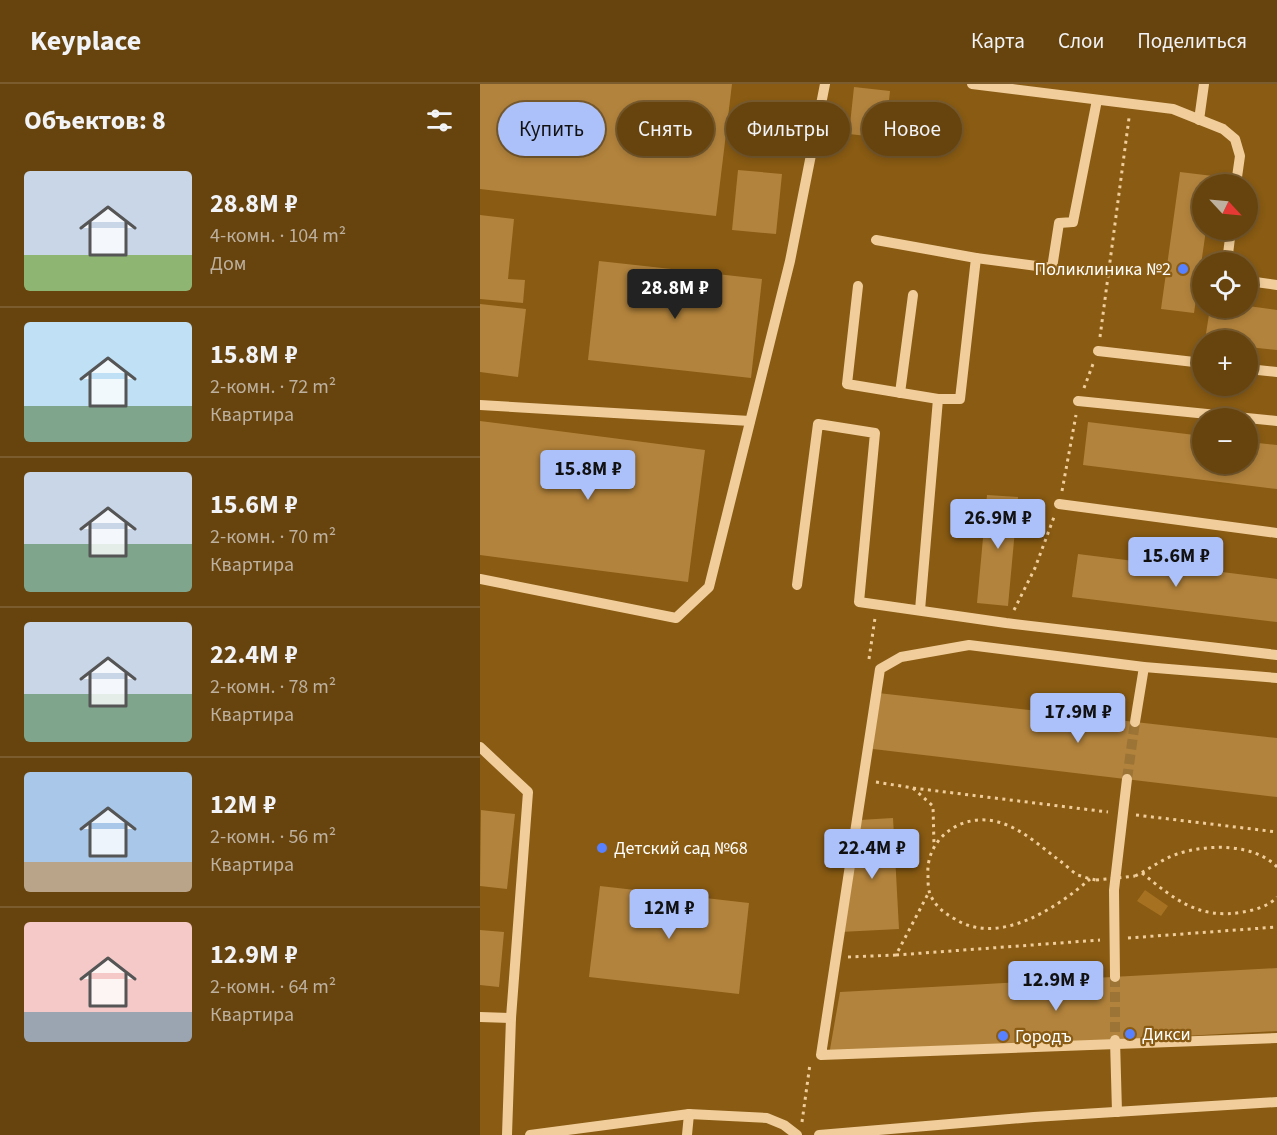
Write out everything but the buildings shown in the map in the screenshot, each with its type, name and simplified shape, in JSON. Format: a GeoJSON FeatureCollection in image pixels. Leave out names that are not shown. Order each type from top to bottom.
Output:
{"type":"FeatureCollection","features":[{"type":"Feature","properties":{"kind":"street"},"geometry":{"type":"LineString","coordinates":[[480,579],[676,618],[709,587],[790,261],[825,84]]}},
{"type":"Feature","properties":{"kind":"street"},"geometry":{"type":"LineString","coordinates":[[972,84],[1173,109],[1223,129],[1235,139],[1240,156],[1237,174]]}},
{"type":"Feature","properties":{"kind":"street"},"geometry":{"type":"LineString","coordinates":[[1199,120],[1204,84]]}},
{"type":"Feature","properties":{"kind":"street"},"geometry":{"type":"LineString","coordinates":[[876,240],[976,258],[1052,268],[1059,223],[1073,222],[1096,100]]}},
{"type":"Feature","properties":{"kind":"street"},"geometry":{"type":"LineString","coordinates":[[858,286],[847,384],[938,399],[960,399],[976,258]]}},
{"type":"Feature","properties":{"kind":"street"},"geometry":{"type":"LineString","coordinates":[[1258,282],[1277,285]]}},
{"type":"Feature","properties":{"kind":"street"},"geometry":{"type":"LineString","coordinates":[[900,393],[913,295]]}},
{"type":"Feature","properties":{"kind":"street"},"geometry":{"type":"LineString","coordinates":[[1098,351],[1192,362]]}},
{"type":"Feature","properties":{"kind":"street"},"geometry":{"type":"LineString","coordinates":[[1258,370],[1277,372]]}},
{"type":"Feature","properties":{"kind":"street"},"geometry":{"type":"LineString","coordinates":[[920,610],[938,399]]}},
{"type":"Feature","properties":{"kind":"street"},"geometry":{"type":"LineString","coordinates":[[1078,401],[1277,421]]}},
{"type":"Feature","properties":{"kind":"street"},"geometry":{"type":"LineString","coordinates":[[480,405],[750,421]]}},
{"type":"Feature","properties":{"kind":"street"},"geometry":{"type":"LineString","coordinates":[[797,585],[818,424],[875,433],[859,602],[1006,623],[1277,654]]}},
{"type":"Feature","properties":{"kind":"street"},"geometry":{"type":"LineString","coordinates":[[1059,504],[1277,533]]}},
{"type":"Feature","properties":{"kind":"street"},"geometry":{"type":"LineString","coordinates":[[1277,678],[1144,667],[969,645],[901,657],[880,669],[821,1055],[1115,1042],[1277,1038]]}},
{"type":"Feature","properties":{"kind":"street"},"geometry":{"type":"LineString","coordinates":[[1135,722],[1144,667]]}},
{"type":"Feature","properties":{"kind":"street"},"geometry":{"type":"LineString","coordinates":[[480,747],[528,792],[511,1018],[507,1135]]}},
{"type":"Feature","properties":{"kind":"street"},"geometry":{"type":"LineString","coordinates":[[1115,977],[1114,890],[1127,779]]}},
{"type":"Feature","properties":{"kind":"street"},"geometry":{"type":"LineString","coordinates":[[480,1017],[511,1018]]}},
{"type":"Feature","properties":{"kind":"street"},"geometry":{"type":"LineString","coordinates":[[1115,1042],[1117,1112]]}},
{"type":"Feature","properties":{"kind":"street"},"geometry":{"type":"LineString","coordinates":[[819,1135],[1277,1102]]}},
{"type":"Feature","properties":{"kind":"street"},"geometry":{"type":"LineString","coordinates":[[530,1135],[689,1114],[767,1118],[784,1125],[797,1135]]}},
{"type":"Feature","properties":{"kind":"street"},"geometry":{"type":"LineString","coordinates":[[687,1135],[689,1114]]}},
{"type":"Feature","properties":{"kind":"path"},"geometry":{"type":"LineString","coordinates":[[1006,623],[1035,568],[1059,504],[1078,401],[1098,351],[1131,104]]}},
{"type":"Feature","properties":{"kind":"path"},"geometry":{"type":"LineString","coordinates":[[863,781],[1277,832]]}},
{"type":"Feature","properties":{"kind":"path"},"geometry":{"type":"LineString","coordinates":[[914,788],[933,806],[934,845],[927,866],[929,892],[941,910],[961,924],[984,928],[1017,924],[1069,897],[1090,879]]}},
{"type":"Feature","properties":{"kind":"path"},"geometry":{"type":"LineString","coordinates":[[934,845],[950,829],[966,821],[993,820],[1015,828],[1078,874],[1096,880],[1135,876],[1178,854],[1199,849],[1225,848],[1246,851],[1262,857],[1277,867]]}},
{"type":"Feature","properties":{"kind":"path"},"geometry":{"type":"LineString","coordinates":[[1142,873],[1176,899],[1202,911],[1218,914],[1255,910],[1277,897]]}},
{"type":"Feature","properties":{"kind":"path"},"geometry":{"type":"LineString","coordinates":[[896,955],[1277,927]]}},
{"type":"Feature","properties":{"kind":"shaded area"},"geometry":{"type":"Polygon","coordinates":[[[1145,890],[1168,906],[1161,916],[1137,901],[1145,890]]]}},
{"type":"Feature","properties":{"kind":"tunnel"},"geometry":{"type":"LineString","coordinates":[[1127,779],[1135,722]]}},
{"type":"Feature","properties":{"kind":"tunnel"},"geometry":{"type":"LineString","coordinates":[[1115,977],[1115,1040]]}},
{"type":"Feature","properties":{"kind":"place","name":"Поликлиника №2"},"geometry":{"type":"Point","coordinates":[1183,269]}},
{"type":"Feature","properties":{"kind":"place","name":"Детский сад №68"},"geometry":{"type":"Point","coordinates":[602,848]}},
{"type":"Feature","properties":{"kind":"place","name":"Дикси"},"geometry":{"type":"Point","coordinates":[1130,1034]}},
{"type":"Feature","properties":{"kind":"place","name":"Городъ"},"geometry":{"type":"Point","coordinates":[1003,1036]}}]}
